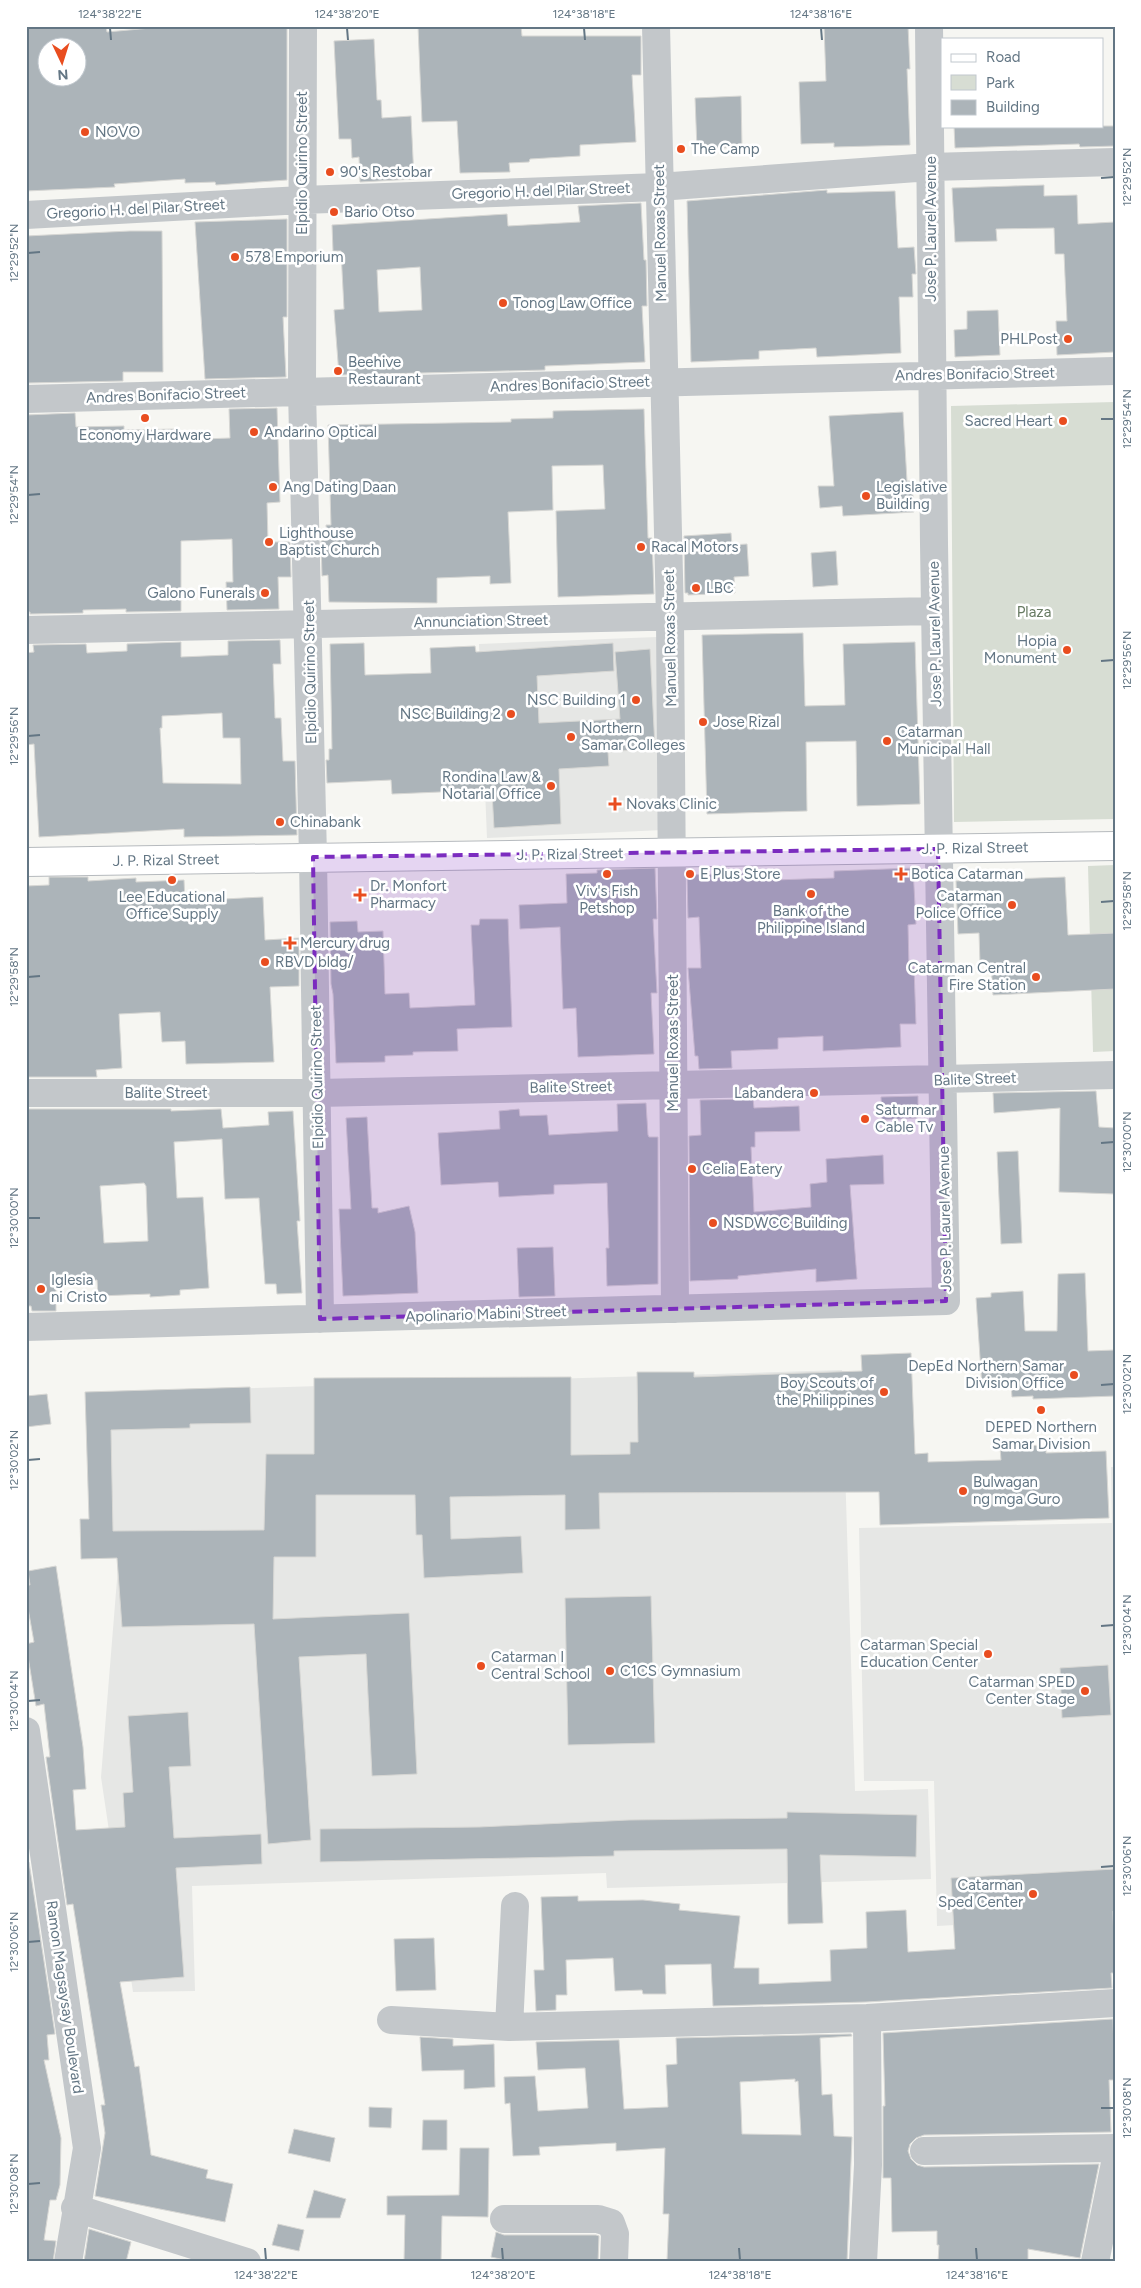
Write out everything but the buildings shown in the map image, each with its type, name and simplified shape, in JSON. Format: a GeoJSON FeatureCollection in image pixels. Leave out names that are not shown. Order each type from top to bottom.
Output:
{"type":"FeatureCollection","features":[{"type":"Feature","properties":{"kind":"main road","name":"J. P. Rizal Street"},"geometry":{"type":"LineString","coordinates":[[26,862],[1115,846]]}},
{"type":"Feature","properties":{"kind":"street","name":"Elpidio Quirino Street"},"geometry":{"type":"LineString","coordinates":[[302,26],[302,391],[314,858],[320,1319]]}},
{"type":"Feature","properties":{"kind":"street","name":"Manuel Roxas Street"},"geometry":{"type":"LineString","coordinates":[[656,26],[670,618],[675,1309]]}},
{"type":"Feature","properties":{"kind":"street","name":"Jose P. Laurel Avenue"},"geometry":{"type":"LineString","coordinates":[[929,26],[938,849],[946,1301]]}},
{"type":"Feature","properties":{"kind":"street","name":"Gregorio H. del Pilar Street"},"geometry":{"type":"LineString","coordinates":[[26,215],[302,200],[659,187],[930,167],[1115,162]]}},
{"type":"Feature","properties":{"kind":"street","name":"Andres Bonifacio Street"},"geometry":{"type":"LineString","coordinates":[[26,399],[663,381],[1115,371]]}},
{"type":"Feature","properties":{"kind":"street","name":"Annunciation Street"},"geometry":{"type":"LineString","coordinates":[[26,630],[935,611]]}},
{"type":"Feature","properties":{"kind":"street","name":"Balite Street"},"geometry":{"type":"LineString","coordinates":[[26,1093],[318,1093],[1115,1075]]}},
{"type":"Feature","properties":{"kind":"street","name":"Apolinario Mabini Street"},"geometry":{"type":"LineString","coordinates":[[26,1327],[946,1301]]}},
{"type":"Feature","properties":{"kind":"street","name":"Ramon Magsaysay Boulevard"},"geometry":{"type":"LineString","coordinates":[[26,1731],[88,2148],[68,2262]]}},
{"type":"Feature","properties":{"kind":"street"},"geometry":{"type":"LineString","coordinates":[[509,2027],[515,1906]]}},
{"type":"Feature","properties":{"kind":"street"},"geometry":{"type":"LineString","coordinates":[[391,2020],[509,2027],[867,2018],[1115,2003]]}},
{"type":"Feature","properties":{"kind":"street"},"geometry":{"type":"LineString","coordinates":[[864,2262],[868,2165],[867,2018]]}},
{"type":"Feature","properties":{"kind":"street"},"geometry":{"type":"LineString","coordinates":[[924,2151],[1115,2148]]}},
{"type":"Feature","properties":{"kind":"street"},"geometry":{"type":"LineString","coordinates":[[1095,2262],[1115,2163]]}},
{"type":"Feature","properties":{"kind":"street"},"geometry":{"type":"LineString","coordinates":[[76,2208],[247,2262]]}},
{"type":"Feature","properties":{"kind":"street"},"geometry":{"type":"LineString","coordinates":[[504,2219],[598,2219],[611,2223],[614,2234],[614,2262]]}},
{"type":"Feature","properties":{"kind":"highlighted area"},"geometry":{"type":"Polygon","coordinates":[[[938,849],[946,1301],[320,1319],[313,857],[938,849]]]}},
{"type":"Feature","properties":{"kind":"shaded area","name":"Northern Samar Colleges"},"geometry":{"type":"Polygon","coordinates":[[[657,637],[663,830],[487,838],[479,644],[657,637]]]}},
{"type":"Feature","properties":{"kind":"shaded area","name":"Catarman I Central School"},"geometry":{"type":"Polygon","coordinates":[[[842,1370],[855,1791],[928,1789],[931,1879],[607,1888],[606,1873],[192,1886],[195,1991],[133,1992],[101,1777],[119,1555],[98,1555],[93,1393],[842,1370]]]}},
{"type":"Feature","properties":{"kind":"shaded area","name":"Catarman Special Education Center"},"geometry":{"type":"Polygon","coordinates":[[[1111,1467],[1115,1467],[1115,1916],[937,1926],[934,1781],[864,1781],[859,1528],[1112,1523],[1111,1467]]]}},
{"type":"Feature","properties":{"kind":"green space","name":"Plaza"},"geometry":{"type":"Polygon","coordinates":[[[1115,402],[1115,819],[954,822],[951,406],[1115,402]]]}},
{"type":"Feature","properties":{"kind":"green space"},"geometry":{"type":"Polygon","coordinates":[[[1115,865],[1115,1051],[1093,1052],[1088,866],[1115,865]]]}},
{"type":"Feature","properties":{"kind":"place","name":"NOVO"},"geometry":{"type":"Point","coordinates":[85,132]}},
{"type":"Feature","properties":{"kind":"place","name":"The Camp"},"geometry":{"type":"Point","coordinates":[681,149]}},
{"type":"Feature","properties":{"kind":"place","name":"90's Restobar"},"geometry":{"type":"Point","coordinates":[330,172]}},
{"type":"Feature","properties":{"kind":"place","name":"Bario Otso"},"geometry":{"type":"Point","coordinates":[334,212]}},
{"type":"Feature","properties":{"kind":"place","name":"578 Emporium"},"geometry":{"type":"Point","coordinates":[235,257]}},
{"type":"Feature","properties":{"kind":"place","name":"Tonog Law Office"},"geometry":{"type":"Point","coordinates":[503,303]}},
{"type":"Feature","properties":{"kind":"place","name":"PHLPost"},"geometry":{"type":"Point","coordinates":[1068,339]}},
{"type":"Feature","properties":{"kind":"place","name":"Beehive Restaurant"},"geometry":{"type":"Point","coordinates":[338,371]}},
{"type":"Feature","properties":{"kind":"place","name":"Economy Hardware"},"geometry":{"type":"Point","coordinates":[145,418]}},
{"type":"Feature","properties":{"kind":"place","name":"Sacred Heart"},"geometry":{"type":"Point","coordinates":[1063,421]}},
{"type":"Feature","properties":{"kind":"place","name":"Andarino Optical"},"geometry":{"type":"Point","coordinates":[254,432]}},
{"type":"Feature","properties":{"kind":"place","name":"Ang Dating Daan"},"geometry":{"type":"Point","coordinates":[273,487]}},
{"type":"Feature","properties":{"kind":"place","name":"Legislative Building"},"geometry":{"type":"Point","coordinates":[866,496]}},
{"type":"Feature","properties":{"kind":"place","name":"Lighthouse Baptist Church"},"geometry":{"type":"Point","coordinates":[269,542]}},
{"type":"Feature","properties":{"kind":"place","name":"Racal Motors"},"geometry":{"type":"Point","coordinates":[641,547]}},
{"type":"Feature","properties":{"kind":"place","name":"LBC"},"geometry":{"type":"Point","coordinates":[696,588]}},
{"type":"Feature","properties":{"kind":"place","name":"Galono Funerals"},"geometry":{"type":"Point","coordinates":[265,593]}},
{"type":"Feature","properties":{"kind":"place","name":"Hopia Monument"},"geometry":{"type":"Point","coordinates":[1067,650]}},
{"type":"Feature","properties":{"kind":"place","name":"NSC Building 1"},"geometry":{"type":"Point","coordinates":[636,700]}},
{"type":"Feature","properties":{"kind":"place","name":"NSC Building 2"},"geometry":{"type":"Point","coordinates":[511,714]}},
{"type":"Feature","properties":{"kind":"place","name":"Jose Rizal"},"geometry":{"type":"Point","coordinates":[703,722]}},
{"type":"Feature","properties":{"kind":"place","name":"Northern Samar Colleges"},"geometry":{"type":"Point","coordinates":[571,737]}},
{"type":"Feature","properties":{"kind":"place","name":"Catarman Municipal Hall"},"geometry":{"type":"Point","coordinates":[887,741]}},
{"type":"Feature","properties":{"kind":"place","name":"Rondina Law & Notarial Office"},"geometry":{"type":"Point","coordinates":[551,786]}},
{"type":"Feature","properties":{"kind":"place","name":"Novaks Clinic"},"geometry":{"type":"Point","coordinates":[615,804]}},
{"type":"Feature","properties":{"kind":"place","name":"Chinabank"},"geometry":{"type":"Point","coordinates":[280,822]}},
{"type":"Feature","properties":{"kind":"place","name":"Viv's Fish Petshop"},"geometry":{"type":"Point","coordinates":[607,874]}},
{"type":"Feature","properties":{"kind":"place","name":"E Plus Store"},"geometry":{"type":"Point","coordinates":[690,874]}},
{"type":"Feature","properties":{"kind":"place","name":"Botica Catarman"},"geometry":{"type":"Point","coordinates":[901,874]}},
{"type":"Feature","properties":{"kind":"place","name":"Lee Educational Office Supply"},"geometry":{"type":"Point","coordinates":[172,880]}},
{"type":"Feature","properties":{"kind":"place","name":"Bank of the Philippine Island"},"geometry":{"type":"Point","coordinates":[811,894]}},
{"type":"Feature","properties":{"kind":"place","name":"Dr. Monfort Pharmacy"},"geometry":{"type":"Point","coordinates":[360,895]}},
{"type":"Feature","properties":{"kind":"place","name":"Catarman Police Office"},"geometry":{"type":"Point","coordinates":[1012,905]}},
{"type":"Feature","properties":{"kind":"place","name":"Mercury drug"},"geometry":{"type":"Point","coordinates":[290,943]}},
{"type":"Feature","properties":{"kind":"place","name":"RBVD bldg/"},"geometry":{"type":"Point","coordinates":[265,962]}},
{"type":"Feature","properties":{"kind":"place","name":"Catarman Central Fire Station"},"geometry":{"type":"Point","coordinates":[1036,977]}},
{"type":"Feature","properties":{"kind":"place","name":"Labandera"},"geometry":{"type":"Point","coordinates":[814,1093]}},
{"type":"Feature","properties":{"kind":"place","name":"Saturmar Cable Tv"},"geometry":{"type":"Point","coordinates":[865,1119]}},
{"type":"Feature","properties":{"kind":"place","name":"Celia Eatery"},"geometry":{"type":"Point","coordinates":[692,1169]}},
{"type":"Feature","properties":{"kind":"place","name":"NSDWCC Building"},"geometry":{"type":"Point","coordinates":[713,1223]}},
{"type":"Feature","properties":{"kind":"place","name":"Iglesia ni Cristo"},"geometry":{"type":"Point","coordinates":[41,1289]}},
{"type":"Feature","properties":{"kind":"place","name":"DepEd Northern Samar Division Office"},"geometry":{"type":"Point","coordinates":[1074,1375]}},
{"type":"Feature","properties":{"kind":"place","name":"Boy Scouts of the Philippines"},"geometry":{"type":"Point","coordinates":[884,1392]}},
{"type":"Feature","properties":{"kind":"place","name":"DEPED Northern Samar Division"},"geometry":{"type":"Point","coordinates":[1041,1410]}},
{"type":"Feature","properties":{"kind":"place","name":"Bulwagan ng mga Guro"},"geometry":{"type":"Point","coordinates":[963,1491]}},
{"type":"Feature","properties":{"kind":"place","name":"Catarman Special Education Center"},"geometry":{"type":"Point","coordinates":[988,1654]}},
{"type":"Feature","properties":{"kind":"place","name":"Catarman I Central School"},"geometry":{"type":"Point","coordinates":[481,1666]}},
{"type":"Feature","properties":{"kind":"place","name":"C1CS Gymnasium"},"geometry":{"type":"Point","coordinates":[610,1671]}},
{"type":"Feature","properties":{"kind":"place","name":"Catarman SPED Center Stage"},"geometry":{"type":"Point","coordinates":[1085,1691]}},
{"type":"Feature","properties":{"kind":"place","name":"Catarman Sped Center"},"geometry":{"type":"Point","coordinates":[1033,1894]}}]}
